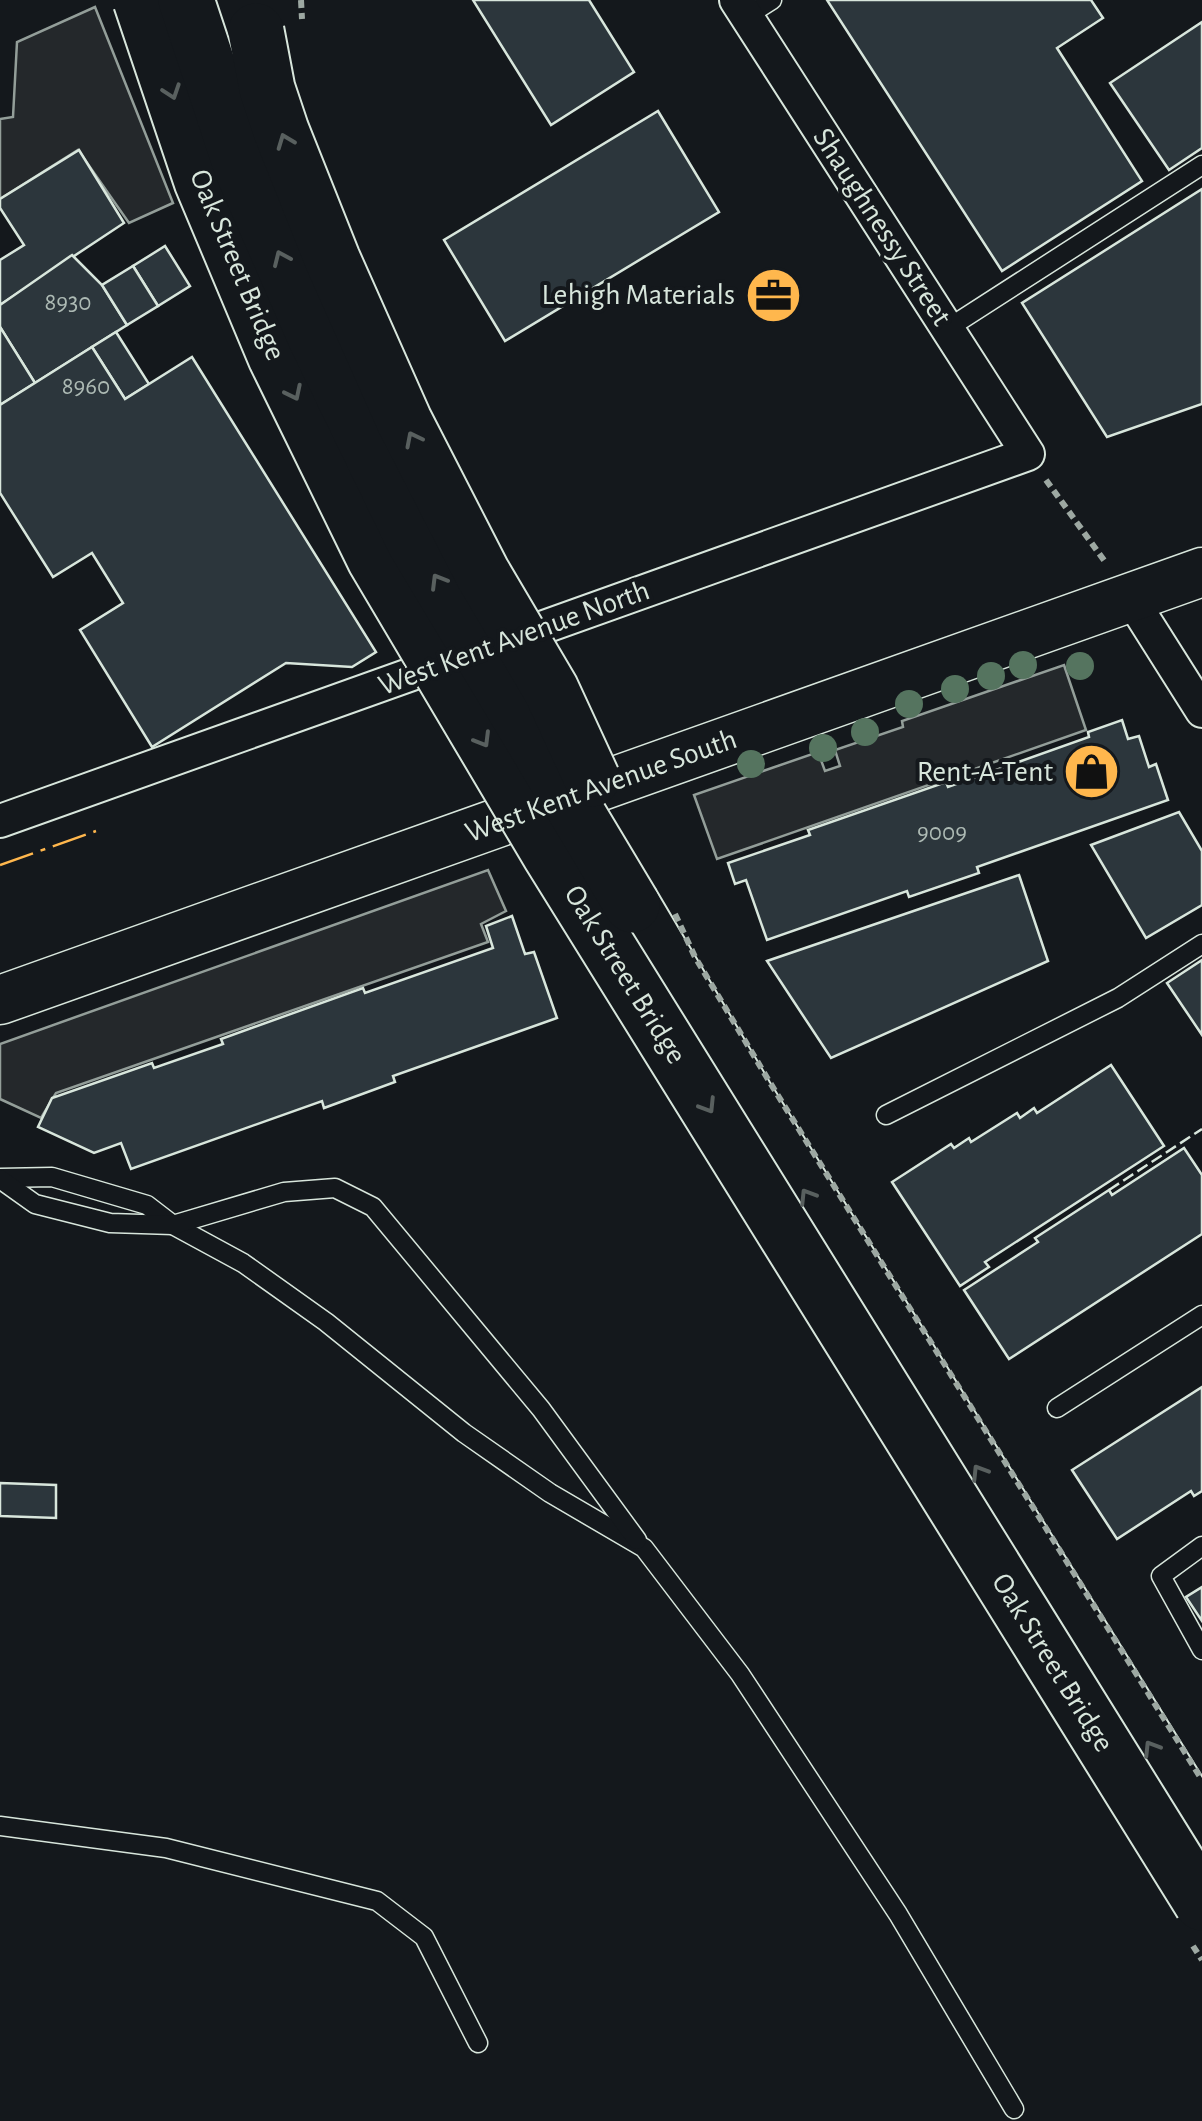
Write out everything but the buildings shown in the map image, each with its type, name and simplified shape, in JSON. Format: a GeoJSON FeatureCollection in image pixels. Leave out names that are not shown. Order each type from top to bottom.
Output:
{"type":"FeatureCollection","features":[{"type":"Feature","properties":{"kind":"highway","name":"Oak Street Bridge"},"geometry":{"type":"LineString","coordinates":[[140,0],[202,181],[262,322],[375,559],[550,854],[1202,1903]]}},
{"type":"Feature","properties":{"kind":"highway","name":"Oak Street Bridge"},"geometry":{"type":"LineString","coordinates":[[186,0],[242,169],[316,339],[406,524],[651,905],[756,1113],[1202,1830]]}},
{"type":"Feature","properties":{"kind":"highway"},"geometry":{"type":"LineString","coordinates":[[256,15],[267,89],[332,260],[404,421],[482,572],[551,690],[651,905]]}},
{"type":"Feature","properties":{"kind":"street","name":"Shaughnessy Street"},"geometry":{"type":"LineString","coordinates":[[752,5],[1028,454]]}},
{"type":"Feature","properties":{"kind":"street","name":"West Kent Avenue North"},"geometry":{"type":"LineString","coordinates":[[0,821],[1028,454]]}},
{"type":"Feature","properties":{"kind":"street","name":"West Kent Avenue South"},"geometry":{"type":"LineString","coordinates":[[0,1000],[1202,572]]}},
{"type":"Feature","properties":{"kind":"street"},"geometry":{"type":"LineString","coordinates":[[1130,597],[1202,711]]}},
{"type":"Feature","properties":{"kind":"lane"},"geometry":{"type":"LineString","coordinates":[[948,329],[1202,165]]}},
{"type":"Feature","properties":{"kind":"lane"},"geometry":{"type":"LineString","coordinates":[[886,1115],[1118,998],[1202,944]]}},
{"type":"Feature","properties":{"kind":"lane"},"geometry":{"type":"LineString","coordinates":[[0,1178],[52,1176],[147,1206],[243,1263],[326,1322],[464,1433],[550,1493],[644,1548]]}},
{"type":"Feature","properties":{"kind":"lane"},"geometry":{"type":"LineString","coordinates":[[0,1178],[36,1204],[110,1223],[173,1224],[284,1192],[335,1188],[373,1207],[541,1409],[740,1674],[898,1914],[1014,2109]]}},
{"type":"Feature","properties":{"kind":"lane"},"geometry":{"type":"LineString","coordinates":[[1057,1408],[1202,1315]]}},
{"type":"Feature","properties":{"kind":"lane"},"geometry":{"type":"LineString","coordinates":[[1202,1546],[1161,1576],[1202,1650]]}},
{"type":"Feature","properties":{"kind":"lane"},"geometry":{"type":"LineString","coordinates":[[0,1826],[166,1848],[377,1900],[424,1937],[478,2042]]}},
{"type":"Feature","properties":{"kind":"path"},"geometry":{"type":"LineString","coordinates":[[1028,454],[1130,597]]}},
{"type":"Feature","properties":{"kind":"path"},"geometry":{"type":"LineString","coordinates":[[651,905],[695,957],[1202,1780]]}},
{"type":"Feature","properties":{"kind":"shaded area"},"geometry":{"type":"Polygon","coordinates":[[[95,7],[173,203],[129,223],[78,150],[0,199],[0,119],[13,117],[17,42],[95,7]]]}},
{"type":"Feature","properties":{"kind":"shaded area"},"geometry":{"type":"Polygon","coordinates":[[[1064,665],[1086,730],[717,859],[694,795],[818,752],[825,771],[840,766],[835,750],[903,727],[902,721],[1064,665]]]}},
{"type":"Feature","properties":{"kind":"shaded area"},"geometry":{"type":"Polygon","coordinates":[[[488,870],[506,911],[481,924],[488,942],[56,1093],[41,1118],[0,1099],[0,1044],[488,870]]]}},
{"type":"Feature","properties":{"kind":"fence"},"geometry":{"type":"LineString","coordinates":[[1109,1190],[1202,1129]]}},
{"type":"Feature","properties":{"kind":"power"},"geometry":{"type":"LineString","coordinates":[[0,865],[96,831]]}},
{"type":"Feature","properties":{"kind":"place","name":"Lehigh Materials"},"geometry":{"type":"Point","coordinates":[774,295]}},
{"type":"Feature","properties":{"kind":"place","name":"Rent-A-Tent"},"geometry":{"type":"Point","coordinates":[1092,772]}}]}
